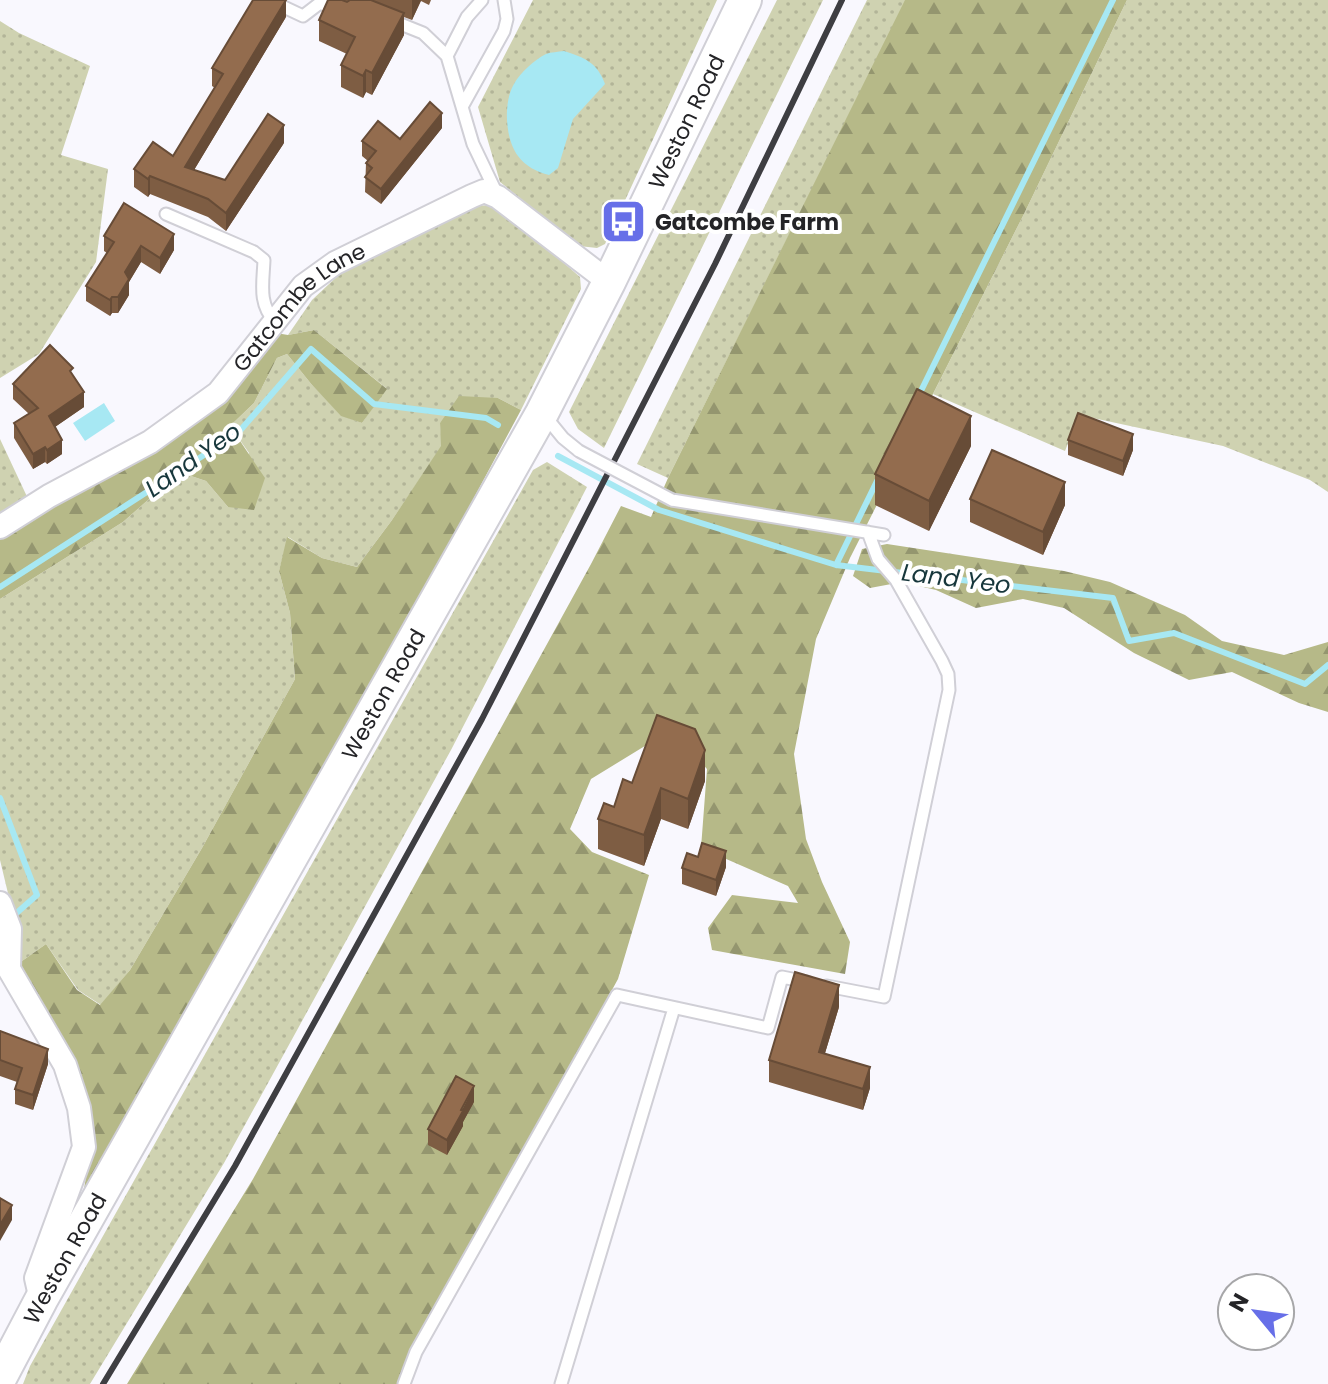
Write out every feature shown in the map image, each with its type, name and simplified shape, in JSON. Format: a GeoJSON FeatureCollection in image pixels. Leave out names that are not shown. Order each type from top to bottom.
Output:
{"type":"FeatureCollection","features":[{"type":"Feature","properties":{"kind":"street","name":"Weston Road"},"geometry":{"type":"LineString","coordinates":[[2,1367],[542,413],[745,0]]}},
{"type":"Feature","properties":{"kind":"street","name":"Gatcombe Lane"},"geometry":{"type":"LineString","coordinates":[[0,527],[49,496],[150,442],[218,393],[303,286],[335,263],[484,191],[498,197]]}},
{"type":"Feature","properties":{"kind":"street"},"geometry":{"type":"LineString","coordinates":[[498,197],[609,282]]}},
{"type":"Feature","properties":{"kind":"street"},"geometry":{"type":"LineString","coordinates":[[5,915],[9,969],[65,1065],[79,1108],[84,1147],[36,1278],[41,1300]]}},
{"type":"Feature","properties":{"kind":"lane"},"geometry":{"type":"LineString","coordinates":[[269,0],[303,16],[320,3],[347,15]]}},
{"type":"Feature","properties":{"kind":"lane"},"geometry":{"type":"LineString","coordinates":[[447,56],[467,17],[482,0]]}},
{"type":"Feature","properties":{"kind":"lane"},"geometry":{"type":"LineString","coordinates":[[463,105],[504,31],[507,19],[504,0]]}},
{"type":"Feature","properties":{"kind":"lane"},"geometry":{"type":"LineString","coordinates":[[385,18],[423,33],[447,56],[473,144],[498,197]]}},
{"type":"Feature","properties":{"kind":"lane"},"geometry":{"type":"LineString","coordinates":[[166,214],[254,252],[264,260],[262,294],[266,312],[275,322]]}},
{"type":"Feature","properties":{"kind":"lane"},"geometry":{"type":"LineString","coordinates":[[542,413],[579,451],[672,500],[884,535]]}},
{"type":"Feature","properties":{"kind":"lane"},"geometry":{"type":"LineString","coordinates":[[404,1384],[416,1352],[617,995],[768,1028],[782,977],[884,997],[949,690],[948,674],[942,661],[896,580],[878,559],[868,532]]}},
{"type":"Feature","properties":{"kind":"lane"},"geometry":{"type":"LineString","coordinates":[[561,1384],[674,1008]]}},
{"type":"Feature","properties":{"kind":"green space"},"geometry":{"type":"Polygon","coordinates":[[[533,0],[717,0],[605,244],[597,248],[579,246],[500,182],[478,107],[533,0]]]}},
{"type":"Feature","properties":{"kind":"green space"},"geometry":{"type":"Polygon","coordinates":[[[777,0],[823,0],[604,448],[578,429],[569,412],[777,0]]]}},
{"type":"Feature","properties":{"kind":"green space"},"geometry":{"type":"Polygon","coordinates":[[[867,0],[906,0],[668,478],[637,464],[867,0]]]}},
{"type":"Feature","properties":{"kind":"green space"},"geometry":{"type":"Polygon","coordinates":[[[905,0],[1127,0],[1024,214],[850,558],[816,639],[794,754],[806,839],[850,942],[845,974],[712,950],[708,928],[732,895],[798,903],[788,886],[701,848],[707,769],[671,730],[591,779],[570,829],[592,852],[649,875],[618,979],[397,1384],[127,1384],[253,1179],[621,506],[651,517],[905,0]]]}},
{"type":"Feature","properties":{"kind":"green space"},"geometry":{"type":"Polygon","coordinates":[[[1127,0],[1328,0],[1328,492],[1310,480],[1223,446],[1079,415],[1065,451],[933,394],[1127,0]]]}},
{"type":"Feature","properties":{"kind":"green space"},"geometry":{"type":"Polygon","coordinates":[[[0,21],[90,66],[61,155],[108,169],[96,262],[39,354],[0,378],[0,21]]]}},
{"type":"Feature","properties":{"kind":"green space"},"geometry":{"type":"Polygon","coordinates":[[[493,205],[503,210],[580,277],[581,289],[521,410],[498,398],[440,423],[442,446],[357,567],[322,558],[288,537],[279,571],[290,613],[295,679],[202,848],[130,970],[101,1005],[78,990],[46,944],[15,966],[12,910],[0,860],[0,599],[123,522],[157,492],[188,475],[206,481],[228,507],[249,453],[230,426],[254,403],[277,358],[287,354],[341,415],[362,423],[386,388],[314,330],[288,335],[312,300],[346,268],[471,206],[493,205]]]}},
{"type":"Feature","properties":{"kind":"green space"},"geometry":{"type":"Polygon","coordinates":[[[314,330],[387,389],[362,423],[341,416],[287,354],[277,358],[254,403],[230,426],[265,478],[254,510],[228,507],[206,481],[188,475],[157,492],[123,522],[0,599],[0,521],[181,412],[276,333],[288,335],[314,330]]]}},
{"type":"Feature","properties":{"kind":"green space"},"geometry":{"type":"Polygon","coordinates":[[[459,396],[498,398],[521,410],[353,724],[84,1189],[91,1146],[15,966],[46,944],[77,990],[100,1005],[130,970],[202,848],[295,679],[290,613],[279,571],[287,537],[322,558],[357,567],[441,446],[440,423],[459,396]]]}},
{"type":"Feature","properties":{"kind":"green space"},"geometry":{"type":"Polygon","coordinates":[[[0,439],[30,503],[0,521],[0,439]]]}},
{"type":"Feature","properties":{"kind":"green space"},"geometry":{"type":"Polygon","coordinates":[[[547,462],[587,487],[451,750],[224,1163],[90,1384],[23,1384],[30,1366],[533,470],[547,462]]]}},
{"type":"Feature","properties":{"kind":"green space"},"geometry":{"type":"Polygon","coordinates":[[[887,544],[1064,571],[1110,582],[1185,615],[1222,641],[1284,655],[1328,642],[1328,712],[1299,703],[1232,672],[1189,680],[1134,653],[1064,608],[1023,599],[976,608],[936,590],[902,582],[870,588],[853,576],[862,549],[887,544]]]}},
{"type":"Feature","properties":{"kind":"water"},"geometry":{"type":"Polygon","coordinates":[[[564,51],[589,62],[605,84],[573,119],[558,168],[549,175],[528,166],[514,149],[508,130],[508,100],[514,84],[528,67],[546,54],[564,51]]]}},
{"type":"Feature","properties":{"kind":"water"},"geometry":{"type":"Polygon","coordinates":[[[104,403],[115,421],[85,441],[73,423],[104,403]]]}},
{"type":"Feature","properties":{"kind":"building"},"geometry":{"type":"Polygon","coordinates":[[[253,0],[286,0],[185,167],[225,180],[268,114],[284,125],[226,213],[208,199],[150,176],[148,179],[134,169],[153,142],[173,156],[223,74],[212,68],[253,0]]]}},
{"type":"Feature","properties":{"kind":"building"},"geometry":{"type":"Polygon","coordinates":[[[328,0],[371,0],[404,13],[372,73],[366,70],[363,76],[341,65],[355,37],[319,20],[328,0]]]}},
{"type":"Feature","properties":{"kind":"building"},"geometry":{"type":"Polygon","coordinates":[[[430,102],[442,113],[381,189],[365,177],[372,168],[366,163],[376,151],[362,141],[378,121],[400,139],[430,102]]]}},
{"type":"Feature","properties":{"kind":"building"},"geometry":{"type":"Polygon","coordinates":[[[124,203],[174,234],[160,258],[141,246],[125,272],[129,279],[118,297],[110,300],[86,286],[114,242],[104,236],[124,203]]]}},
{"type":"Feature","properties":{"kind":"building"},"geometry":{"type":"Polygon","coordinates":[[[50,345],[73,368],[70,371],[84,392],[49,416],[62,440],[47,450],[45,447],[33,454],[14,423],[38,408],[13,384],[50,345]]]}},
{"type":"Feature","properties":{"kind":"building"},"geometry":{"type":"Polygon","coordinates":[[[917,389],[971,416],[929,501],[875,474],[917,389]]]}},
{"type":"Feature","properties":{"kind":"building"},"geometry":{"type":"Polygon","coordinates":[[[1078,413],[1133,434],[1123,461],[1068,440],[1078,413]]]}},
{"type":"Feature","properties":{"kind":"building"},"geometry":{"type":"Polygon","coordinates":[[[992,450],[1065,482],[1043,532],[970,499],[992,450]]]}},
{"type":"Feature","properties":{"kind":"building"},"geometry":{"type":"Polygon","coordinates":[[[657,715],[695,729],[705,750],[688,799],[661,788],[644,835],[598,819],[604,803],[614,807],[623,779],[632,783],[657,715]]]}},
{"type":"Feature","properties":{"kind":"building"},"geometry":{"type":"Polygon","coordinates":[[[702,843],[726,851],[716,880],[682,868],[687,853],[698,857],[702,843]]]}},
{"type":"Feature","properties":{"kind":"building"},"geometry":{"type":"Polygon","coordinates":[[[795,972],[839,985],[819,1052],[870,1067],[863,1089],[769,1060],[795,972]]]}},
{"type":"Feature","properties":{"kind":"building"},"geometry":{"type":"Polygon","coordinates":[[[0,1031],[48,1049],[33,1095],[15,1089],[22,1068],[0,1060],[0,1031]]]}},
{"type":"Feature","properties":{"kind":"building"},"geometry":{"type":"Polygon","coordinates":[[[456,1076],[474,1086],[447,1140],[428,1129],[456,1076]]]}},
{"type":"Feature","properties":{"kind":"building"},"geometry":{"type":"Polygon","coordinates":[[[0,1198],[12,1205],[0,1225],[0,1198]]]}},
{"type":"Feature","properties":{"kind":"waterway"},"geometry":{"type":"LineString","coordinates":[[917,399],[1113,0]]}},
{"type":"Feature","properties":{"kind":"waterway","name":"Land Yeo"},"geometry":{"type":"LineString","coordinates":[[0,587],[238,433],[311,349],[374,404],[486,418],[498,425]]}},
{"type":"Feature","properties":{"kind":"waterway","name":"Land Yeo"},"geometry":{"type":"LineString","coordinates":[[558,456],[659,510],[836,565],[1113,598],[1129,641],[1174,633],[1305,684],[1328,665]]}},
{"type":"Feature","properties":{"kind":"waterway"},"geometry":{"type":"LineString","coordinates":[[836,565],[877,481]]}},
{"type":"Feature","properties":{"kind":"waterway","name":"Land Yeo"},"geometry":{"type":"LineString","coordinates":[[0,798],[37,895],[12,917]]}},
{"type":"Feature","properties":{"kind":"railway"},"geometry":{"type":"LineString","coordinates":[[103,1384],[235,1166],[482,719],[715,264],[842,0]]}},
{"type":"Feature","properties":{"kind":"place","name":"Gatcombe Farm"},"geometry":{"type":"Point","coordinates":[624,222]}}]}
